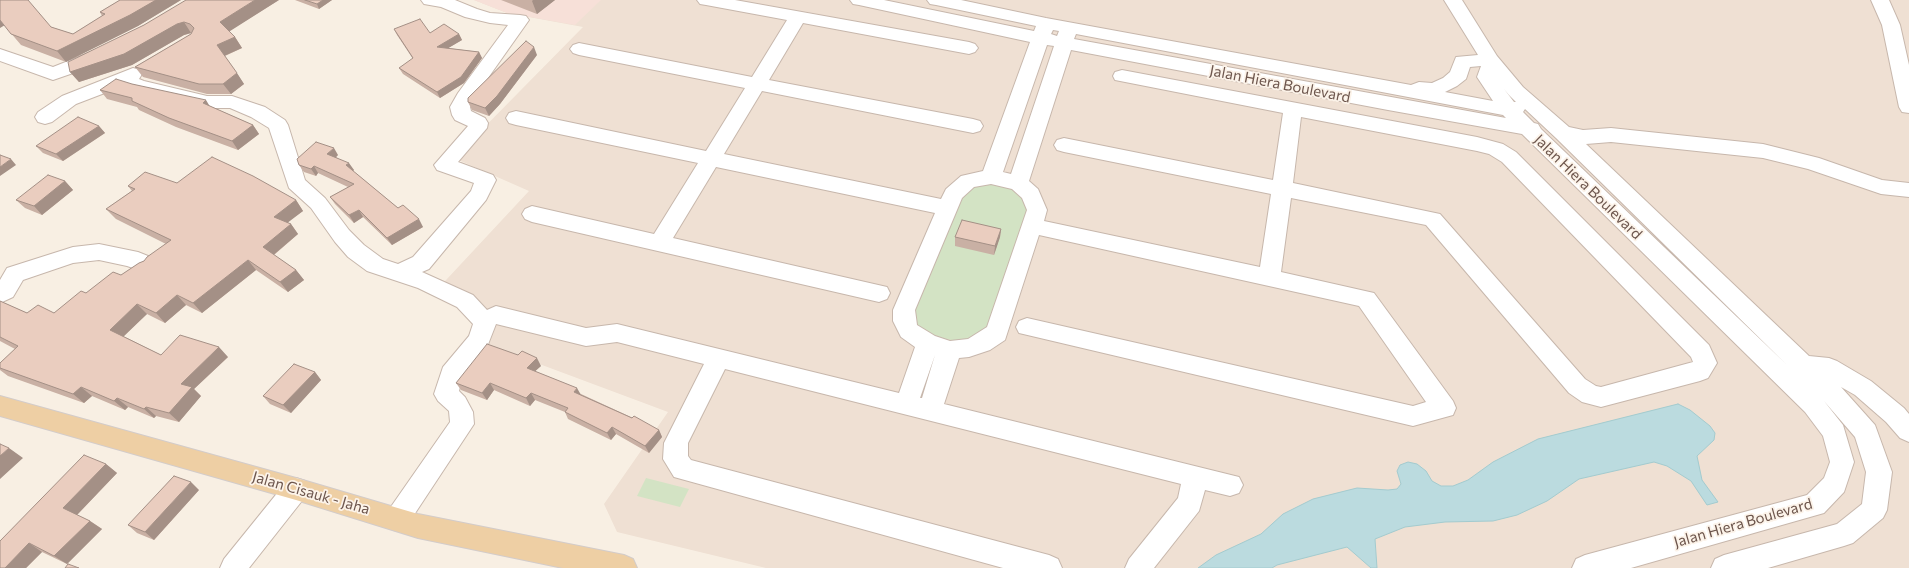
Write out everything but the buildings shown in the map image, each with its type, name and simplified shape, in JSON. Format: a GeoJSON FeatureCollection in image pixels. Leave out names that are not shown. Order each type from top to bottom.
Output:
{"type":"FeatureCollection","features":[{"type":"Feature","properties":{"kind":"main road","name":"Jalan Cisauk - Jaha"},"geometry":{"type":"LineString","coordinates":[[0,406],[296,489],[397,518],[418,526],[624,568]]}},
{"type":"Feature","properties":{"kind":"street"},"geometry":{"type":"LineString","coordinates":[[398,274],[421,263],[479,195],[486,180],[444,165],[478,128],[478,123],[462,115],[460,107],[467,93],[520,20],[490,18],[470,13],[445,2],[430,0]]}},
{"type":"Feature","properties":{"kind":"street"},"geometry":{"type":"LineString","coordinates":[[706,0],[968,48]]}},
{"type":"Feature","properties":{"kind":"street","name":"Jalan Hiera Boulevard"},"geometry":{"type":"LineString","coordinates":[[859,0],[1066,35],[1519,107],[1608,176],[1842,403],[1866,432],[1879,472],[1874,510],[1844,534],[1724,568]]}},
{"type":"Feature","properties":{"kind":"street","name":"Jalan Hiera Boulevard"},"geometry":{"type":"LineString","coordinates":[[936,0],[1043,31]]}},
{"type":"Feature","properties":{"kind":"street","name":"Jalan Hiera Boulevard"},"geometry":{"type":"LineString","coordinates":[[1453,0],[1490,60],[1516,91],[1519,107]]}},
{"type":"Feature","properties":{"kind":"street"},"geometry":{"type":"LineString","coordinates":[[1880,0],[1891,25],[1909,107]]}},
{"type":"Feature","properties":{"kind":"street"},"geometry":{"type":"LineString","coordinates":[[659,243],[798,17]]}},
{"type":"Feature","properties":{"kind":"street"},"geometry":{"type":"LineString","coordinates":[[991,177],[1043,31]]}},
{"type":"Feature","properties":{"kind":"street"},"geometry":{"type":"LineString","coordinates":[[1018,183],[1066,35]]}},
{"type":"Feature","properties":{"kind":"street","name":"Jalan Hiera Boulevard"},"geometry":{"type":"LineString","coordinates":[[1066,35],[1547,128],[1780,374],[1813,406],[1834,432],[1842,462],[1835,484],[1815,505],[1585,568]]}},
{"type":"Feature","properties":{"kind":"street"},"geometry":{"type":"LineString","coordinates":[[0,55],[53,74],[73,67],[112,48]]}},
{"type":"Feature","properties":{"kind":"street"},"geometry":{"type":"LineString","coordinates":[[579,49],[973,126]]}},
{"type":"Feature","properties":{"kind":"street"},"geometry":{"type":"LineString","coordinates":[[1387,87],[1434,89],[1450,82],[1459,74],[1462,61],[1490,60]]}},
{"type":"Feature","properties":{"kind":"street"},"geometry":{"type":"LineString","coordinates":[[44,117],[70,100],[124,79],[150,63]]}},
{"type":"Feature","properties":{"kind":"street"},"geometry":{"type":"LineString","coordinates":[[1064,145],[1433,220],[1577,386],[1590,395],[1601,397],[1700,371],[1705,363],[1700,352],[1509,157],[1496,149],[1293,108],[1122,76]]}},
{"type":"Feature","properties":{"kind":"street"},"geometry":{"type":"LineString","coordinates":[[124,79],[139,86],[207,102],[232,102],[258,112],[278,125],[296,183],[318,203],[342,236],[356,251],[375,265],[398,274],[426,282],[465,301],[485,322],[479,340],[451,374],[446,394],[457,404],[461,412],[462,424],[397,518]]}},
{"type":"Feature","properties":{"kind":"street"},"geometry":{"type":"LineString","coordinates":[[1021,93],[1046,98]]}},
{"type":"Feature","properties":{"kind":"street"},"geometry":{"type":"LineString","coordinates":[[1269,278],[1293,108]]}},
{"type":"Feature","properties":{"kind":"street"},"geometry":{"type":"LineString","coordinates":[[516,118],[947,208]]}},
{"type":"Feature","properties":{"kind":"street"},"geometry":{"type":"LineString","coordinates":[[1547,128],[1583,137],[1611,135],[1764,151],[1812,163],[1881,187],[1909,190]]}},
{"type":"Feature","properties":{"kind":"street"},"geometry":{"type":"LineString","coordinates":[[1608,176],[1603,157],[1608,144],[1623,136]]}},
{"type":"Feature","properties":{"kind":"street"},"geometry":{"type":"LineString","coordinates":[[991,177],[1018,183],[1031,194],[1036,210],[1032,226],[997,333],[976,346],[939,347],[909,331],[904,321],[904,310],[953,194],[968,180],[991,177]]}},
{"type":"Feature","properties":{"kind":"street"},"geometry":{"type":"LineString","coordinates":[[532,214],[879,292]]}},
{"type":"Feature","properties":{"kind":"street"},"geometry":{"type":"LineString","coordinates":[[1027,327],[1413,416],[1444,408],[1366,300],[1032,226]]}},
{"type":"Feature","properties":{"kind":"street"},"geometry":{"type":"LineString","coordinates":[[0,294],[5,291],[15,274],[44,263],[73,255],[100,252],[130,258],[145,264]]}},
{"type":"Feature","properties":{"kind":"street"},"geometry":{"type":"LineString","coordinates":[[496,315],[586,337],[617,333],[1230,485]]}},
{"type":"Feature","properties":{"kind":"street"},"geometry":{"type":"LineString","coordinates":[[906,405],[939,347]]}},
{"type":"Feature","properties":{"kind":"street"},"geometry":{"type":"LineString","coordinates":[[930,411],[939,347]]}},
{"type":"Feature","properties":{"kind":"street"},"geometry":{"type":"LineString","coordinates":[[719,358],[676,443],[675,459],[683,469],[1049,568]]}},
{"type":"Feature","properties":{"kind":"street"},"geometry":{"type":"LineString","coordinates":[[1780,374],[1802,365],[1829,368],[1864,388],[1895,415],[1909,431]]}},
{"type":"Feature","properties":{"kind":"street"},"geometry":{"type":"LineString","coordinates":[[1138,568],[1190,503],[1195,477]]}},
{"type":"Feature","properties":{"kind":"street"},"geometry":{"type":"LineString","coordinates":[[233,568],[296,489]]}},
{"type":"Feature","properties":{"kind":"shaded area"},"geometry":{"type":"Polygon","coordinates":[[[474,0],[1909,0],[1909,568],[766,568],[617,532],[604,504],[668,412],[467,337],[486,311],[433,294],[529,191],[454,158],[583,27],[507,13],[474,0]]]}},
{"type":"Feature","properties":{"kind":"shaded area"},"geometry":{"type":"Polygon","coordinates":[[[474,0],[601,0],[575,25],[507,13],[474,0]]]}},
{"type":"Feature","properties":{"kind":"green space"},"geometry":{"type":"Polygon","coordinates":[[[993,184],[1012,189],[1020,195],[1028,211],[988,326],[982,334],[957,341],[939,338],[924,332],[914,324],[913,310],[957,203],[969,187],[993,184]]]}},
{"type":"Feature","properties":{"kind":"green space"},"geometry":{"type":"Polygon","coordinates":[[[646,478],[689,489],[680,507],[637,496],[646,478]]]}},
{"type":"Feature","properties":{"kind":"water"},"geometry":{"type":"Polygon","coordinates":[[[1678,404],[1690,410],[1710,426],[1715,433],[1714,440],[1697,456],[1702,480],[1718,502],[1707,505],[1691,481],[1667,466],[1654,462],[1579,479],[1547,501],[1517,515],[1493,521],[1445,522],[1405,527],[1375,539],[1377,568],[1371,568],[1347,547],[1277,565],[1272,568],[1198,568],[1216,555],[1261,534],[1283,514],[1313,499],[1357,488],[1388,490],[1397,489],[1401,484],[1397,471],[1400,465],[1408,462],[1417,464],[1426,471],[1432,481],[1441,486],[1453,486],[1468,480],[1493,462],[1538,439],[1678,404]]]}}]}
